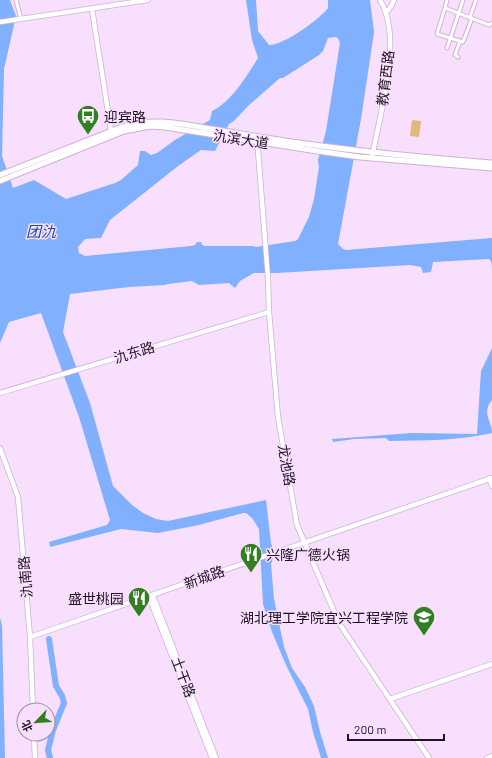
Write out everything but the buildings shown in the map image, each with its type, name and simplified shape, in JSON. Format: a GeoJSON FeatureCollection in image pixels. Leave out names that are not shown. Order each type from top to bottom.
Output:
{"type":"FeatureCollection","features":[{"type":"Feature","properties":{"kind":"main road","name":"氿滨大道"},"geometry":{"type":"LineString","coordinates":[[0,181],[10,174],[111,131],[134,123],[148,121],[228,134],[257,136],[317,148]]}},
{"type":"Feature","properties":{"kind":"main road","name":"氿滨大道"},"geometry":{"type":"LineString","coordinates":[[0,175],[10,174],[124,131],[150,126],[181,127]]}},
{"type":"Feature","properties":{"kind":"main road","name":"氿滨大道"},"geometry":{"type":"LineString","coordinates":[[228,134],[258,142],[360,154],[492,163]]}},
{"type":"Feature","properties":{"kind":"main road","name":"氿滨大道"},"geometry":{"type":"LineString","coordinates":[[372,155],[492,168]]}},
{"type":"Feature","properties":{"kind":"street"},"geometry":{"type":"LineString","coordinates":[[16,0],[19,19]]}},
{"type":"Feature","properties":{"kind":"street"},"geometry":{"type":"LineString","coordinates":[[0,22],[148,0]]}},
{"type":"Feature","properties":{"kind":"street","name":"教育西路"},"geometry":{"type":"LineString","coordinates":[[372,155],[390,57],[390,38],[386,13],[380,0]]}},
{"type":"Feature","properties":{"kind":"street"},"geometry":{"type":"LineString","coordinates":[[386,13],[394,0]]}},
{"type":"Feature","properties":{"kind":"street"},"geometry":{"type":"LineString","coordinates":[[447,0],[437,34],[463,42],[476,0]]}},
{"type":"Feature","properties":{"kind":"street"},"geometry":{"type":"LineString","coordinates":[[447,48],[463,0]]}},
{"type":"Feature","properties":{"kind":"street"},"geometry":{"type":"LineString","coordinates":[[445,8],[489,25],[492,23]]}},
{"type":"Feature","properties":{"kind":"street"},"geometry":{"type":"LineString","coordinates":[[92,9],[111,131]]}},
{"type":"Feature","properties":{"kind":"street"},"geometry":{"type":"LineString","coordinates":[[458,57],[455,55],[460,41]]}},
{"type":"Feature","properties":{"kind":"street","name":"龙池路"},"geometry":{"type":"LineString","coordinates":[[257,136],[278,417],[297,525],[339,623],[429,758]]}},
{"type":"Feature","properties":{"kind":"street","name":"氿东路"},"geometry":{"type":"LineString","coordinates":[[0,393],[269,312]]}},
{"type":"Feature","properties":{"kind":"street","name":"氿南路"},"geometry":{"type":"LineString","coordinates":[[0,448],[18,497],[30,637],[33,702]]}},
{"type":"Feature","properties":{"kind":"street"},"geometry":{"type":"LineString","coordinates":[[491,478],[492,486]]}},
{"type":"Feature","properties":{"kind":"street","name":"新城路"},"geometry":{"type":"LineString","coordinates":[[30,637],[491,478]]}},
{"type":"Feature","properties":{"kind":"street","name":"土干路"},"geometry":{"type":"LineString","coordinates":[[151,596],[212,758]]}},
{"type":"Feature","properties":{"kind":"street","name":"土干路"},"geometry":{"type":"LineString","coordinates":[[151,596],[216,758]]}},
{"type":"Feature","properties":{"kind":"street"},"geometry":{"type":"LineString","coordinates":[[390,699],[492,664]]}},
{"type":"Feature","properties":{"kind":"street"},"geometry":{"type":"LineString","coordinates":[[34,742],[35,758]]}},
{"type":"Feature","properties":{"kind":"street"},"geometry":{"type":"LineString","coordinates":[[487,758],[492,756]]}},
{"type":"Feature","properties":{"kind":"shaded area"},"geometry":{"type":"Polygon","coordinates":[[[412,120],[421,121],[419,137],[410,136],[412,120]]]}},
{"type":"Feature","properties":{"kind":"water","name":"团氿"},"geometry":{"type":"Polygon","coordinates":[[[0,0],[10,0],[16,16],[4,69],[2,156],[13,188],[34,180],[66,199],[121,180],[138,165],[140,151],[145,151],[151,155],[157,153],[175,140],[210,120],[212,111],[219,107],[232,95],[258,58],[252,40],[246,0],[256,0],[258,31],[269,45],[283,41],[301,31],[324,13],[328,8],[328,0],[370,0],[374,32],[361,119],[338,244],[346,250],[492,238],[492,267],[489,259],[433,262],[431,272],[423,273],[421,267],[410,265],[254,273],[240,281],[235,288],[229,283],[199,285],[192,281],[70,294],[63,332],[90,403],[113,486],[132,505],[143,513],[156,519],[168,521],[266,500],[273,550],[273,559],[271,564],[274,599],[284,647],[292,668],[305,687],[314,706],[328,758],[321,758],[308,709],[286,665],[272,632],[263,604],[259,529],[252,518],[246,513],[243,513],[199,525],[158,533],[121,529],[50,547],[49,542],[107,525],[110,520],[79,417],[41,313],[9,322],[0,343],[0,0]],[[328,38],[323,51],[319,55],[283,78],[280,78],[249,105],[234,121],[229,124],[215,151],[201,150],[178,166],[110,220],[101,238],[85,239],[78,247],[79,253],[85,256],[191,246],[195,245],[197,242],[201,242],[202,245],[205,246],[256,247],[295,241],[298,239],[309,217],[314,199],[319,167],[318,160],[326,131],[340,43],[338,38],[328,38]]]}},
{"type":"Feature","properties":{"kind":"water"},"geometry":{"type":"Polygon","coordinates":[[[492,348],[492,400],[487,409],[487,413],[492,433],[479,436],[440,440],[389,441],[386,438],[354,439],[333,442],[332,439],[412,433],[477,434],[481,371],[492,348]]]}},
{"type":"Feature","properties":{"kind":"water"},"geometry":{"type":"Polygon","coordinates":[[[0,618],[2,626],[5,758],[0,758],[0,618]]]}},
{"type":"Feature","properties":{"kind":"waterway"},"geometry":{"type":"LineString","coordinates":[[49,639],[56,686],[64,703],[53,730],[48,750],[50,758]]}},
{"type":"Feature","properties":{"kind":"place","name":"迎宾路"},"geometry":{"type":"Point","coordinates":[88,136]}},
{"type":"Feature","properties":{"kind":"place","name":"兴隆广德火锅"},"geometry":{"type":"Point","coordinates":[251,574]}},
{"type":"Feature","properties":{"kind":"place","name":"盛世桃园"},"geometry":{"type":"Point","coordinates":[139,618]}},
{"type":"Feature","properties":{"kind":"place","name":"湖北理工学院宜兴工程学院"},"geometry":{"type":"Point","coordinates":[424,636]}}]}
